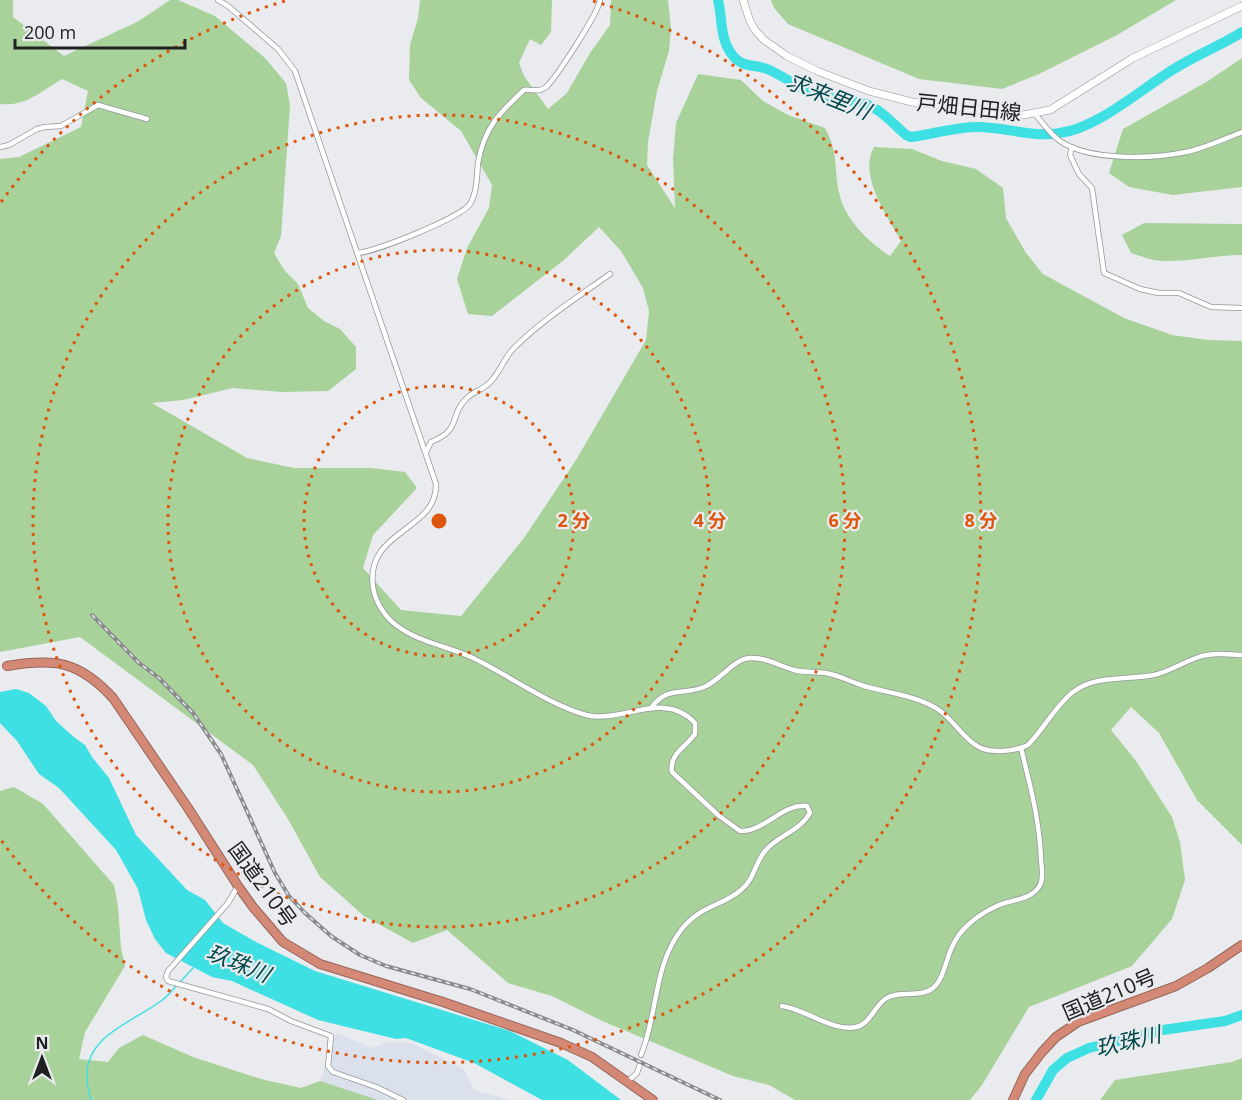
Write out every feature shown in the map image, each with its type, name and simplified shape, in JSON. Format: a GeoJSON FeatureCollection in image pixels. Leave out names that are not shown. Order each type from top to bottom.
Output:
{"type":"FeatureCollection","features":[{"type":"Feature","properties":{"kind":"highway","name":"国道210号"},"geometry":{"type":"LineString","coordinates":[[7,666],[51,662],[85,672],[100,684],[113,698],[253,908],[283,942],[320,964],[443,1002],[561,1043],[591,1057],[653,1100]]}},
{"type":"Feature","properties":{"kind":"highway","name":"国道210号"},"geometry":{"type":"LineString","coordinates":[[1013,1100],[1026,1074],[1042,1052],[1056,1037],[1078,1022],[1176,986],[1242,945]]}},
{"type":"Feature","properties":{"kind":"main road","name":"戸畑日田線"},"geometry":{"type":"LineString","coordinates":[[743,0],[750,21],[764,40],[817,71],[869,91],[912,102],[1023,115],[1050,110],[1133,58],[1242,6]]}},
{"type":"Feature","properties":{"kind":"street"},"geometry":{"type":"LineString","coordinates":[[218,0],[278,48],[295,71],[436,484],[433,503],[425,515],[390,540],[378,556],[373,572],[373,585],[377,601],[386,616],[396,626],[417,638],[469,657],[536,693],[586,715],[611,716],[651,708],[685,714],[695,723],[695,734],[678,752],[671,769],[680,781],[740,831],[750,830],[798,806],[807,806],[810,813],[804,821],[764,853],[750,881],[740,892],[700,911],[679,933],[657,984],[648,1037],[641,1055]]}},
{"type":"Feature","properties":{"kind":"street"},"geometry":{"type":"LineString","coordinates":[[357,253],[365,253],[411,236],[469,206],[488,128],[524,90],[539,91],[551,81],[589,23],[600,0]]}},
{"type":"Feature","properties":{"kind":"street"},"geometry":{"type":"LineString","coordinates":[[0,147],[9,145],[45,127],[61,126],[98,105],[147,118]]}},
{"type":"Feature","properties":{"kind":"street"},"geometry":{"type":"LineString","coordinates":[[1035,114],[1054,135],[1072,147],[1091,154],[1115,156],[1182,153],[1242,132]]}},
{"type":"Feature","properties":{"kind":"street"},"geometry":{"type":"LineString","coordinates":[[1072,147],[1070,155],[1079,174],[1092,188],[1104,273],[1140,289],[1159,293],[1179,293],[1211,307],[1242,308]]}},
{"type":"Feature","properties":{"kind":"street"},"geometry":{"type":"LineString","coordinates":[[426,455],[431,442],[444,437],[454,424],[458,409],[468,396],[487,385],[516,346],[610,274]]}},
{"type":"Feature","properties":{"kind":"street"},"geometry":{"type":"LineString","coordinates":[[651,708],[658,698],[667,693],[705,687],[748,658],[766,660],[796,671],[826,673],[842,677],[858,684],[929,704],[940,710],[981,748],[999,750],[1028,745],[1061,704],[1074,691],[1084,686],[1155,675],[1197,657],[1211,654],[1242,655]]}},
{"type":"Feature","properties":{"kind":"street"},"geometry":{"type":"LineString","coordinates":[[782,1006],[792,1007],[840,1026],[855,1028],[862,1025],[884,1000],[893,995],[918,994],[932,988],[940,977],[953,945],[970,924],[990,910],[1031,895],[1037,890],[1042,879],[1041,844],[1028,772],[1021,748]]}},
{"type":"Feature","properties":{"kind":"street"},"geometry":{"type":"LineString","coordinates":[[238,886],[228,903],[168,971],[166,977],[168,981],[268,1009],[291,1021],[331,1036],[328,1066],[333,1072],[403,1100]]}},
{"type":"Feature","properties":{"kind":"street"},"geometry":{"type":"LineString","coordinates":[[627,1082],[637,1073],[640,1064]]}},
{"type":"Feature","properties":{"kind":"shaded area"},"geometry":{"type":"Polygon","coordinates":[[[336,1033],[373,1048],[387,1042],[412,1043],[464,1069],[474,1090],[511,1100],[378,1100],[320,1081],[336,1033]]]}},
{"type":"Feature","properties":{"kind":"green space"},"geometry":{"type":"Polygon","coordinates":[[[0,0],[13,0],[13,17],[64,56],[139,21],[170,0],[178,0],[215,16],[265,58],[286,83],[290,105],[281,236],[274,253],[285,271],[298,284],[308,308],[324,321],[340,329],[356,347],[356,369],[328,391],[282,392],[233,388],[183,400],[152,403],[247,458],[294,468],[371,468],[405,472],[417,488],[373,535],[363,568],[401,610],[461,616],[524,538],[576,460],[646,340],[649,311],[643,288],[621,251],[599,227],[564,260],[492,316],[468,314],[457,279],[467,248],[489,208],[492,185],[461,131],[421,98],[409,80],[410,45],[418,18],[420,0],[552,0],[551,32],[541,45],[530,39],[519,63],[524,76],[548,109],[567,93],[590,53],[610,25],[611,0],[668,0],[671,28],[669,51],[657,91],[648,142],[647,165],[675,208],[673,159],[676,123],[698,74],[741,80],[763,101],[788,115],[825,128],[833,147],[838,187],[843,205],[853,223],[867,238],[890,256],[901,241],[872,183],[870,158],[874,147],[912,149],[942,161],[976,169],[1003,188],[1006,218],[1026,253],[1043,274],[1124,318],[1172,335],[1208,340],[1242,341],[1242,845],[1197,800],[1159,733],[1131,707],[1111,730],[1136,761],[1172,817],[1180,842],[1185,880],[1172,919],[1132,966],[1029,1007],[982,1085],[970,1100],[795,1100],[769,1085],[733,1076],[600,1020],[552,996],[508,983],[447,930],[413,943],[364,916],[320,877],[288,819],[253,765],[80,637],[0,652],[0,159],[19,157],[81,127],[88,91],[62,79],[25,101],[0,104],[0,0]]]}},
{"type":"Feature","properties":{"kind":"green space"},"geometry":{"type":"Polygon","coordinates":[[[771,0],[1176,0],[1117,35],[1039,74],[1002,89],[919,79],[788,24],[774,8],[771,0]]]}},
{"type":"Feature","properties":{"kind":"green space"},"geometry":{"type":"Polygon","coordinates":[[[1242,58],[1242,187],[1173,195],[1129,187],[1109,173],[1123,129],[1208,81],[1242,58]]]}},
{"type":"Feature","properties":{"kind":"green space"},"geometry":{"type":"Polygon","coordinates":[[[1144,223],[1242,224],[1242,255],[1162,261],[1131,253],[1122,235],[1144,223]]]}},
{"type":"Feature","properties":{"kind":"green space"},"geometry":{"type":"Polygon","coordinates":[[[14,787],[43,804],[114,885],[125,966],[85,1032],[79,1059],[108,1062],[119,1048],[143,1035],[193,1057],[261,1079],[301,1088],[320,1081],[378,1100],[0,1100],[0,791],[14,787]]]}},
{"type":"Feature","properties":{"kind":"green space"},"geometry":{"type":"Polygon","coordinates":[[[1242,1058],[1242,1100],[1100,1100],[1115,1080],[1232,1062],[1242,1058]]]}},
{"type":"Feature","properties":{"kind":"water"},"geometry":{"type":"Polygon","coordinates":[[[16,689],[29,693],[46,706],[56,721],[85,745],[109,778],[136,835],[187,890],[205,900],[223,923],[315,971],[510,1031],[568,1060],[621,1100],[542,1100],[474,1063],[406,1038],[396,1039],[318,1020],[232,981],[212,977],[166,953],[155,939],[146,920],[138,889],[116,850],[59,788],[39,774],[17,741],[0,723],[0,692],[16,689]]]}},
{"type":"Feature","properties":{"kind":"waterway","name":"求来里川"},"geometry":{"type":"LineString","coordinates":[[718,0],[726,44],[738,60],[767,69],[818,95],[871,106],[911,137],[970,127],[988,127],[1039,134],[1074,130],[1104,116],[1174,69],[1242,32]]}},
{"type":"Feature","properties":{"kind":"waterway"},"geometry":{"type":"LineString","coordinates":[[180,982],[193,968]]}},
{"type":"Feature","properties":{"kind":"waterway"},"geometry":{"type":"LineString","coordinates":[[91,1100],[87,1077],[88,1063],[102,1040],[125,1023],[150,1009],[177,985]]}},
{"type":"Feature","properties":{"kind":"waterway","name":"玖珠川"},"geometry":{"type":"LineString","coordinates":[[1036,1100],[1053,1070],[1067,1058],[1089,1048],[1163,1030],[1225,1021],[1242,1015]]}},
{"type":"Feature","properties":{"kind":"railway"},"geometry":{"type":"LineString","coordinates":[[92,615],[193,713],[221,754],[275,873],[289,896],[331,936],[360,955],[386,966],[470,989],[573,1030],[720,1100]]}}]}
